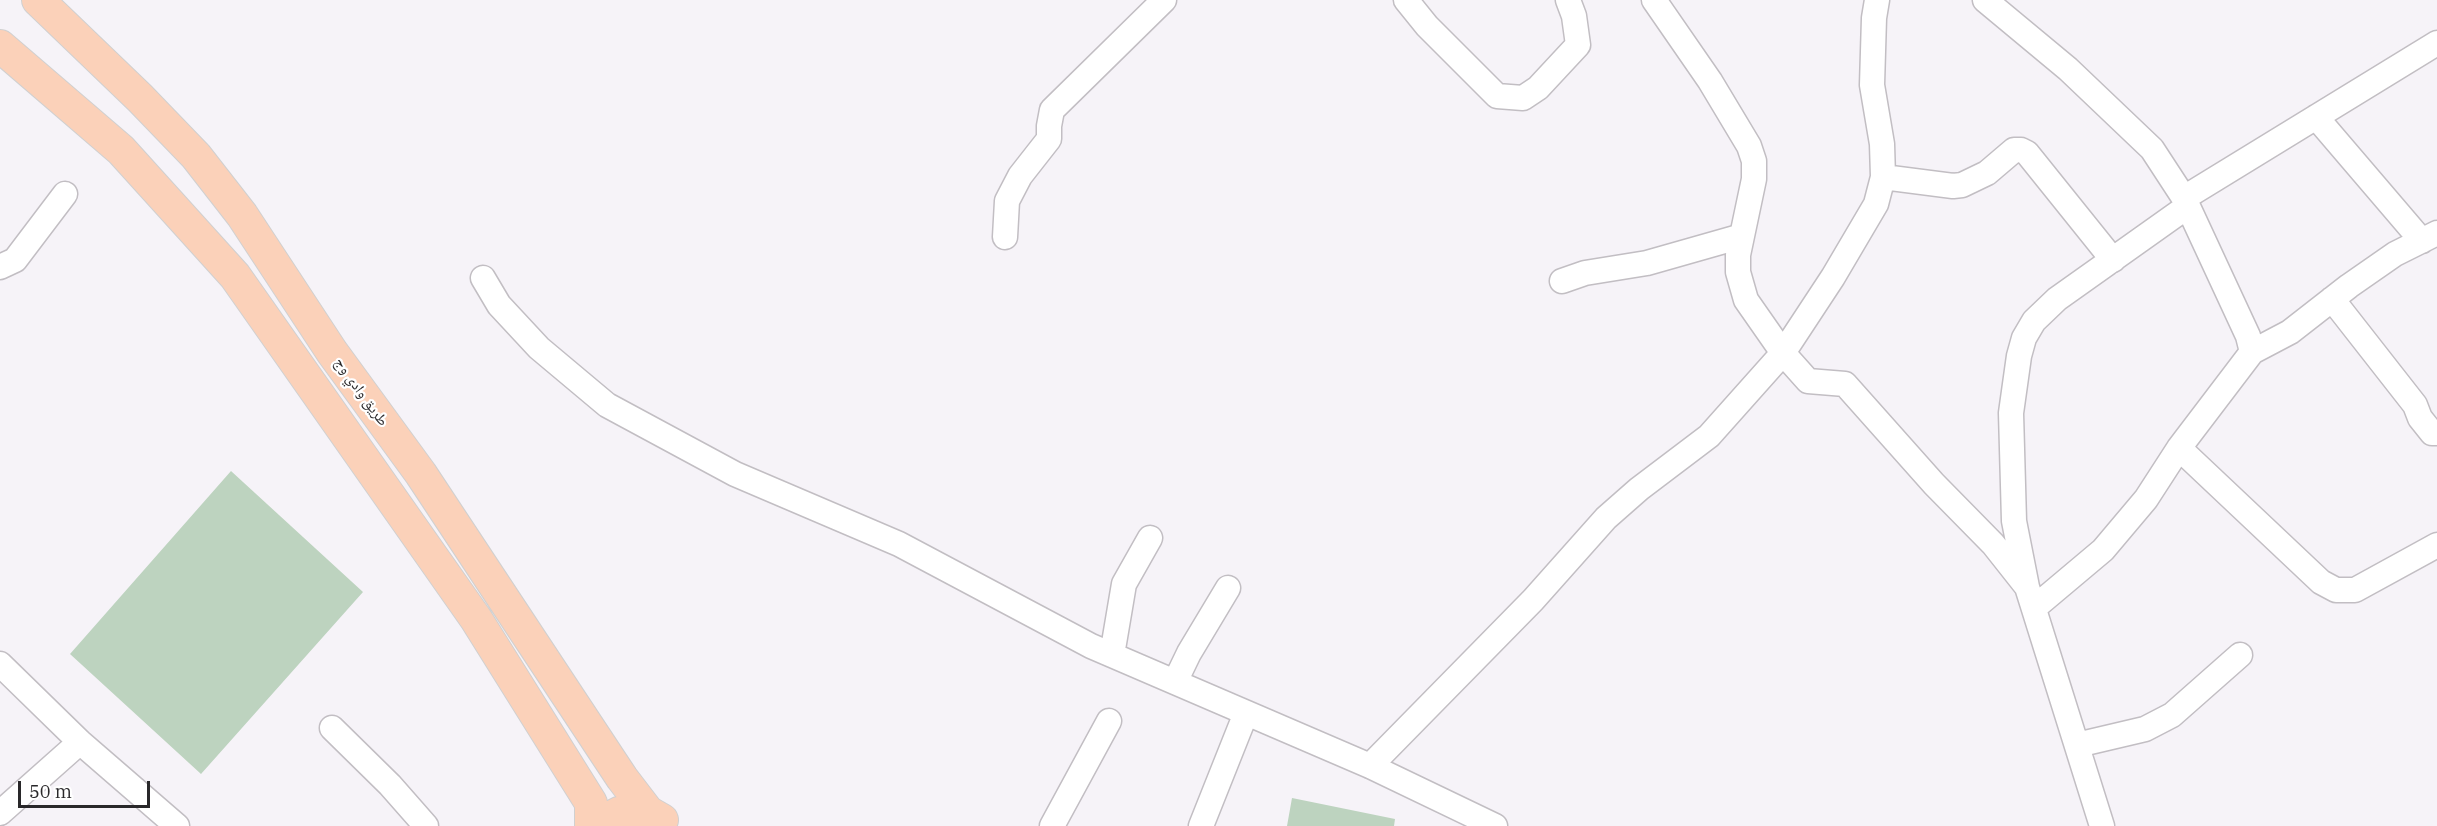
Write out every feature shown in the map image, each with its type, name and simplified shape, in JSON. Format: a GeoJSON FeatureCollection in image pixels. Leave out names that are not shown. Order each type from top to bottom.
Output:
{"type":"FeatureCollection","features":[{"type":"Feature","properties":{"kind":"main road","name":"طريق وادي وج"},"geometry":{"type":"LineString","coordinates":[[38,0],[140,98],[196,156],[242,215],[332,352],[421,474],[622,778],[657,819]]}},
{"type":"Feature","properties":{"kind":"main road"},"geometry":{"type":"LineString","coordinates":[[0,46],[121,150],[235,276],[476,619],[591,803],[591,826]]}},
{"type":"Feature","properties":{"kind":"main road"},"geometry":{"type":"LineString","coordinates":[[601,826],[605,820],[619,813],[634,810],[657,819]]}},
{"type":"Feature","properties":{"kind":"street"},"geometry":{"type":"LineString","coordinates":[[1005,237],[1007,201],[1020,176],[1049,139],[1052,110],[1164,0]]}},
{"type":"Feature","properties":{"kind":"street"},"geometry":{"type":"LineString","coordinates":[[1406,0],[1427,26],[1497,96],[1523,98],[1538,88],[1578,45],[1574,16],[1568,0]]}},
{"type":"Feature","properties":{"kind":"street"},"geometry":{"type":"LineString","coordinates":[[1654,0],[1710,81],[1749,146],[1754,160],[1754,179],[1737,255],[1738,272],[1746,300],[1783,353],[1808,381],[1845,384],[1934,484],[1993,544],[2031,598]]}},
{"type":"Feature","properties":{"kind":"street"},"geometry":{"type":"LineString","coordinates":[[1370,766],[1533,600],[1606,518],[1639,489],[1709,436],[1783,353],[1833,277],[1876,204],[1883,177],[1882,144],[1872,85],[1874,18],[1877,0]]}},
{"type":"Feature","properties":{"kind":"street"},"geometry":{"type":"LineString","coordinates":[[1985,0],[2068,69],[2152,149],[2186,202],[2248,336],[2252,352]]}},
{"type":"Feature","properties":{"kind":"street"},"geometry":{"type":"LineString","coordinates":[[2102,826],[2031,598],[2014,521],[2011,413],[2019,356],[2024,338],[2034,321],[2057,300],[2113,260],[2186,202],[2316,117],[2437,43]]}},
{"type":"Feature","properties":{"kind":"street"},"geometry":{"type":"LineString","coordinates":[[2031,598],[2103,550],[2146,499],[2179,448],[2252,352],[2290,332],[2395,254],[2429,237],[2316,117]]}},
{"type":"Feature","properties":{"kind":"street"},"geometry":{"type":"LineString","coordinates":[[1883,177],[1953,186],[1962,185],[1987,172],[2014,150],[2021,150],[2027,153],[2113,260]]}},
{"type":"Feature","properties":{"kind":"street"},"geometry":{"type":"LineString","coordinates":[[0,267],[15,260],[65,194]]}},
{"type":"Feature","properties":{"kind":"street"},"geometry":{"type":"LineString","coordinates":[[1562,281],[1585,273],[1647,263],[1742,236]]}},
{"type":"Feature","properties":{"kind":"street"},"geometry":{"type":"LineString","coordinates":[[483,278],[500,305],[539,348],[607,405],[735,474],[899,544],[1091,646],[1370,766],[1495,826]]}},
{"type":"Feature","properties":{"kind":"street"},"geometry":{"type":"LineString","coordinates":[[2332,299],[2415,405],[2420,418],[2432,432],[2437,433]]}},
{"type":"Feature","properties":{"kind":"street"},"geometry":{"type":"LineString","coordinates":[[2179,448],[2321,582],[2336,590],[2355,590],[2437,545]]}},
{"type":"Feature","properties":{"kind":"street"},"geometry":{"type":"LineString","coordinates":[[1113,655],[1124,584],[1150,538]]}},
{"type":"Feature","properties":{"kind":"street"},"geometry":{"type":"LineString","coordinates":[[1175,682],[1189,653],[1228,588]]}},
{"type":"Feature","properties":{"kind":"street"},"geometry":{"type":"LineString","coordinates":[[2077,745],[2145,729],[2172,715],[2240,655]]}},
{"type":"Feature","properties":{"kind":"street"},"geometry":{"type":"LineString","coordinates":[[0,664],[80,742],[177,826]]}},
{"type":"Feature","properties":{"kind":"street"},"geometry":{"type":"LineString","coordinates":[[1201,826],[1246,713]]}},
{"type":"Feature","properties":{"kind":"street"},"geometry":{"type":"LineString","coordinates":[[1052,826],[1109,721]]}},
{"type":"Feature","properties":{"kind":"street"},"geometry":{"type":"LineString","coordinates":[[332,728],[390,785],[426,826]]}},
{"type":"Feature","properties":{"kind":"street"},"geometry":{"type":"LineString","coordinates":[[0,813],[80,742]]}},
{"type":"Feature","properties":{"kind":"green space"},"geometry":{"type":"Polygon","coordinates":[[[231,471],[363,592],[201,774],[70,654],[231,471]]]}},
{"type":"Feature","properties":{"kind":"green space"},"geometry":{"type":"Polygon","coordinates":[[[1292,798],[1395,819],[1394,826],[1287,826],[1292,798]]]}}]}
